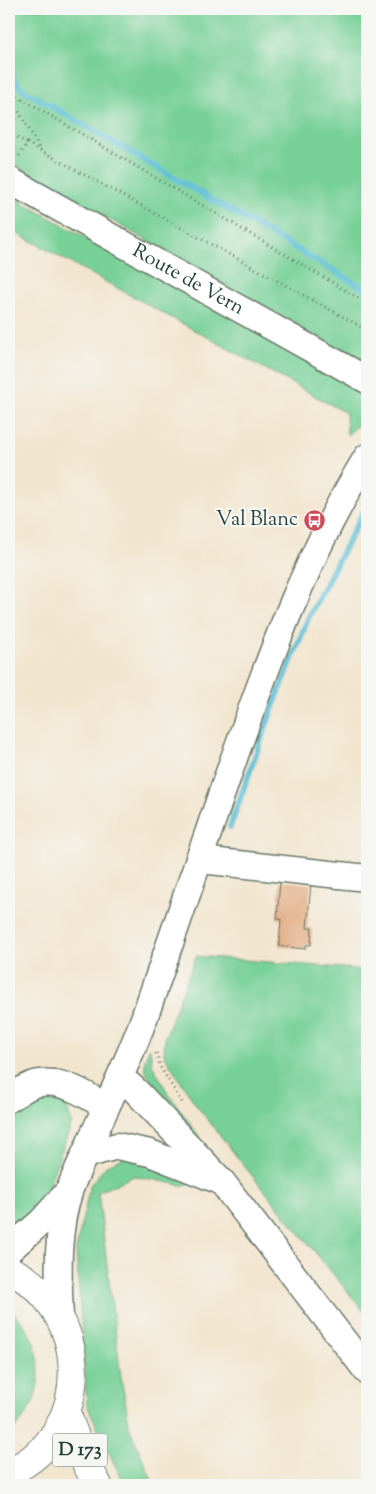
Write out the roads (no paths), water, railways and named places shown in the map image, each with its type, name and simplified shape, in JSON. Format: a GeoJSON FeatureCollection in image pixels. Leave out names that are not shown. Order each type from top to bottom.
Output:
{"type":"FeatureCollection","features":[{"type":"Feature","properties":{"kind":"main road"},"geometry":{"type":"LineString","coordinates":[[9,1270],[30,1283],[47,1299],[60,1318],[69,1340],[74,1364],[72,1388],[66,1412],[57,1430],[46,1445],[31,1459],[9,1472]]}},
{"type":"Feature","properties":{"kind":"main road","name":"D 173"},"geometry":{"type":"LineString","coordinates":[[66,1412],[76,1442],[89,1471],[98,1485]]}},
{"type":"Feature","properties":{"kind":"main road"},"geometry":{"type":"LineString","coordinates":[[9,1482],[15,1485]]}},
{"type":"Feature","properties":{"kind":"street","name":"Route de Vern"},"geometry":{"type":"LineString","coordinates":[[13,169],[367,380]]}},
{"type":"Feature","properties":{"kind":"street"},"geometry":{"type":"LineString","coordinates":[[60,1318],[58,1263],[62,1228],[70,1190],[143,1020],[248,718],[292,603],[344,493],[367,457]]}},
{"type":"Feature","properties":{"kind":"street"},"geometry":{"type":"LineString","coordinates":[[200,858],[210,861],[367,878]]}},
{"type":"Feature","properties":{"kind":"street"},"geometry":{"type":"LineString","coordinates":[[120,1076],[222,1182],[367,1371]]}},
{"type":"Feature","properties":{"kind":"street"},"geometry":{"type":"LineString","coordinates":[[9,1099],[21,1090],[40,1083],[60,1085],[81,1092],[106,1107]]}},
{"type":"Feature","properties":{"kind":"street"},"geometry":{"type":"LineString","coordinates":[[85,1154],[117,1146],[150,1153],[222,1182]]}},
{"type":"Feature","properties":{"kind":"street"},"geometry":{"type":"LineString","coordinates":[[9,1250],[42,1221],[70,1190]]}},
{"type":"Feature","properties":{"kind":"waterway"},"geometry":{"type":"LineString","coordinates":[[9,62],[14,79],[22,89],[367,290]]}},
{"type":"Feature","properties":{"kind":"waterway"},"geometry":{"type":"LineString","coordinates":[[230,827],[271,712],[309,616],[367,505]]}},
{"type":"Feature","properties":{"kind":"place","name":"Val Blanc"},"geometry":{"type":"Point","coordinates":[314,520]}}]}
